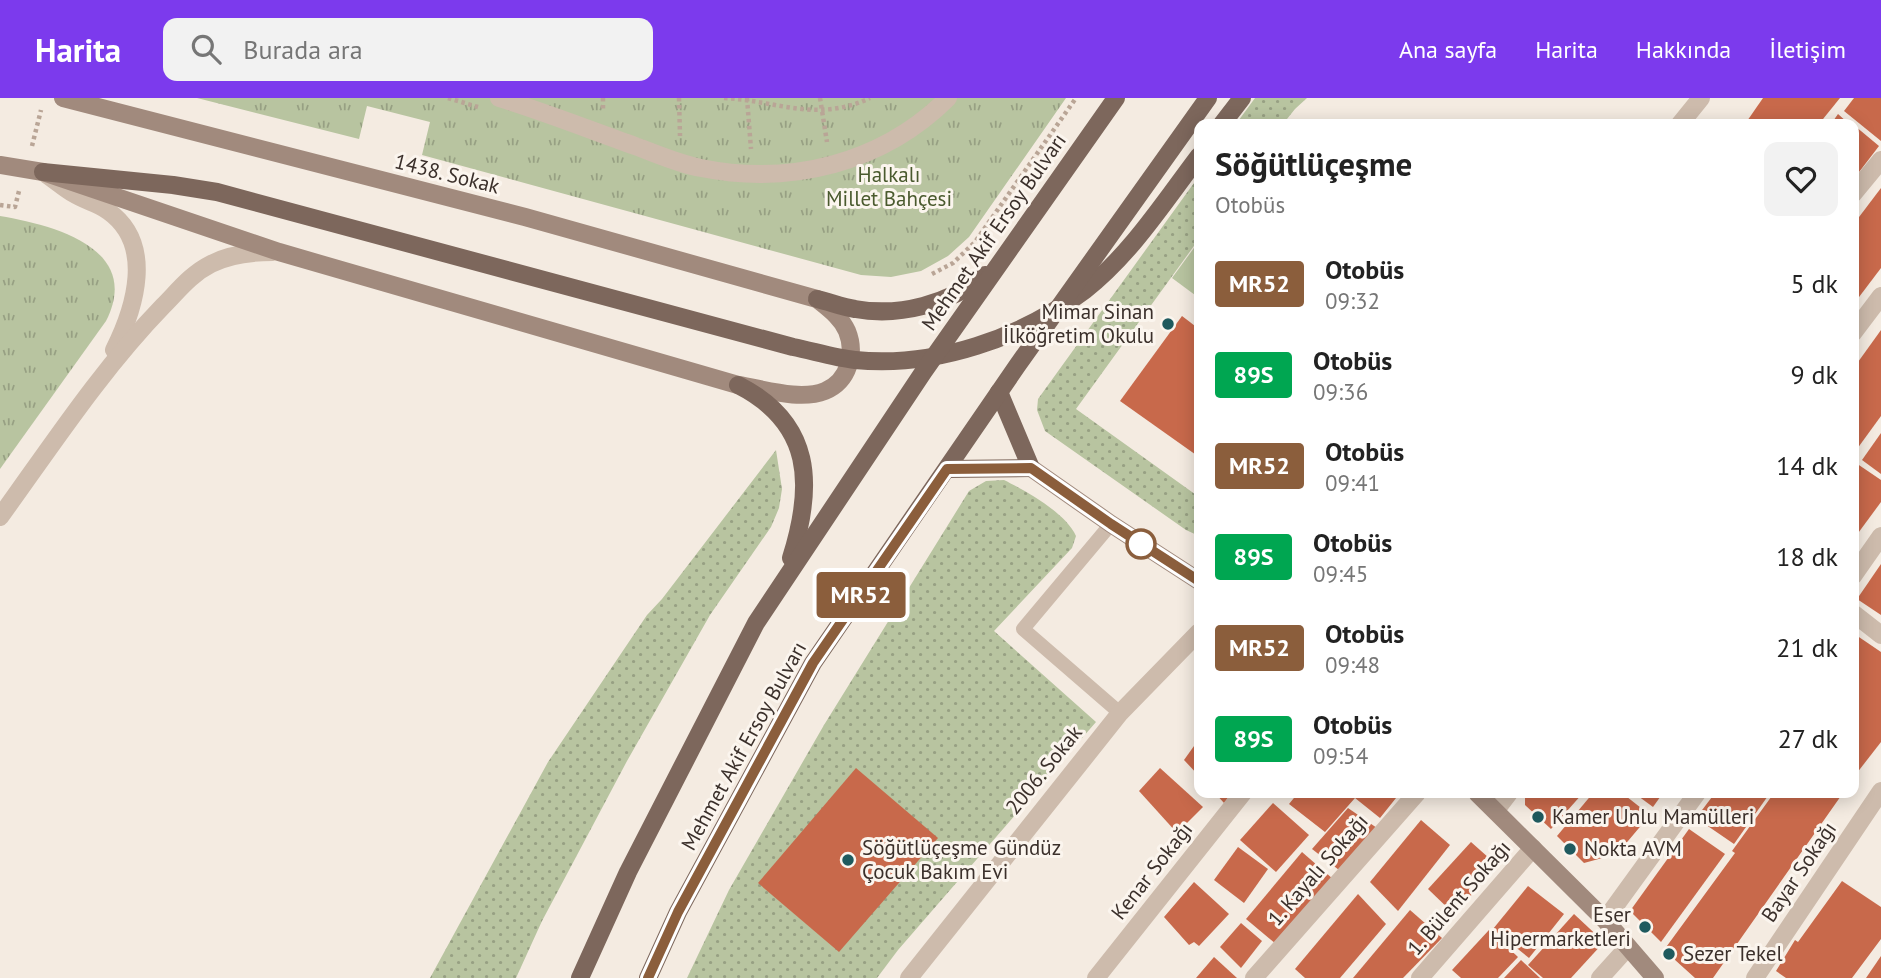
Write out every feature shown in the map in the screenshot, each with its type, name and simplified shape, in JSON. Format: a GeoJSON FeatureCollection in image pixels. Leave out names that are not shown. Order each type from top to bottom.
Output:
{"type":"FeatureCollection","features":[{"type":"Feature","properties":{"kind":"main road","name":"Mehmet Akif Ersoy Bulvarı"},"geometry":{"type":"LineString","coordinates":[[580,978],[628,872],[756,623],[924,371],[1116,98]]}},
{"type":"Feature","properties":{"kind":"main road","name":"Mehmet Akif Ersoy Bulvarı"},"geometry":{"type":"LineString","coordinates":[[648,978],[678,912],[813,663],[999,392],[1208,98]]}},
{"type":"Feature","properties":{"kind":"main road"},"geometry":{"type":"LineString","coordinates":[[1226,119],[1242,98]]}},
{"type":"Feature","properties":{"kind":"main road"},"geometry":{"type":"LineString","coordinates":[[43,172],[173,184],[230,195],[793,347],[855,360],[915,360],[973,348],[1032,323],[1085,289],[1132,243],[1194,162]]}},
{"type":"Feature","properties":{"kind":"main road"},"geometry":{"type":"LineString","coordinates":[[817,299],[855,309],[893,312],[933,304],[969,288],[1001,262]]}},
{"type":"Feature","properties":{"kind":"main road"},"geometry":{"type":"LineString","coordinates":[[738,385],[754,393],[781,417],[800,449],[804,466],[806,485],[801,522],[782,583]]}},
{"type":"Feature","properties":{"kind":"main road"},"geometry":{"type":"LineString","coordinates":[[947,469],[1031,468],[999,392]]}},
{"type":"Feature","properties":{"kind":"street","name":"1438. Sokak"},"geometry":{"type":"LineString","coordinates":[[63,98],[525,217],[817,299]]}},
{"type":"Feature","properties":{"kind":"street"},"geometry":{"type":"LineString","coordinates":[[499,98],[681,162],[701,168],[752,174],[798,173],[847,162],[891,142],[933,113],[948,98]]}},
{"type":"Feature","properties":{"kind":"street"},"geometry":{"type":"LineString","coordinates":[[1683,119],[1701,98]]}},
{"type":"Feature","properties":{"kind":"street"},"geometry":{"type":"LineString","coordinates":[[1859,187],[1881,160]]}},
{"type":"Feature","properties":{"kind":"street"},"geometry":{"type":"LineString","coordinates":[[0,165],[43,172],[279,252],[738,385],[805,393],[824,391],[841,381],[849,365],[851,348],[847,330],[834,312],[817,299]]}},
{"type":"Feature","properties":{"kind":"street"},"geometry":{"type":"LineString","coordinates":[[43,172],[74,194],[110,212],[131,236],[137,266],[131,310],[100,379]]}},
{"type":"Feature","properties":{"kind":"street"},"geometry":{"type":"LineString","coordinates":[[0,517],[137,332],[191,277],[211,264],[232,256],[279,252]]}},
{"type":"Feature","properties":{"kind":"street"},"geometry":{"type":"LineString","coordinates":[[1859,325],[1881,296]]}},
{"type":"Feature","properties":{"kind":"street"},"geometry":{"type":"LineString","coordinates":[[1031,468],[1194,578]]}},
{"type":"Feature","properties":{"kind":"street"},"geometry":{"type":"LineString","coordinates":[[1859,568],[1881,537]]}},
{"type":"Feature","properties":{"kind":"street"},"geometry":{"type":"LineString","coordinates":[[1859,618],[1881,635]]}},
{"type":"Feature","properties":{"kind":"street","name":"2006. Sokak"},"geometry":{"type":"LineString","coordinates":[[909,978],[1120,713],[1194,637]]}},
{"type":"Feature","properties":{"kind":"street","name":"Bayar Sokağı"},"geometry":{"type":"LineString","coordinates":[[1755,978],[1881,791]]}},
{"type":"Feature","properties":{"kind":"street","name":"Kenar Sokağı"},"geometry":{"type":"LineString","coordinates":[[1097,978],[1239,798]]}},
{"type":"Feature","properties":{"kind":"street","name":"1. Kayalı Sokağı"},"geometry":{"type":"LineString","coordinates":[[1254,978],[1412,798]]}},
{"type":"Feature","properties":{"kind":"street"},"geometry":{"type":"LineString","coordinates":[[1483,798],[1605,920],[1656,978]]}},
{"type":"Feature","properties":{"kind":"street"},"geometry":{"type":"LineString","coordinates":[[1496,810],[1506,798]]}},
{"type":"Feature","properties":{"kind":"street"},"geometry":{"type":"LineString","coordinates":[[1605,920],[1693,798]]}},
{"type":"Feature","properties":{"kind":"street","name":"1. Bülent Sokağı"},"geometry":{"type":"LineString","coordinates":[[1420,978],[1533,848]]}},
{"type":"Feature","properties":{"kind":"street"},"geometry":{"type":"LineString","coordinates":[[1601,978],[1629,947]]}},
{"type":"Feature","properties":{"kind":"lane"},"geometry":{"type":"LineString","coordinates":[[1111,524],[1023,629],[1120,713]]}},
{"type":"Feature","properties":{"kind":"path"},"geometry":{"type":"LineString","coordinates":[[679,98],[681,162]]}},
{"type":"Feature","properties":{"kind":"path"},"geometry":{"type":"LineString","coordinates":[[724,98],[822,111],[870,98]]}},
{"type":"Feature","properties":{"kind":"path"},"geometry":{"type":"LineString","coordinates":[[820,98],[831,166]]}},
{"type":"Feature","properties":{"kind":"path"},"geometry":{"type":"LineString","coordinates":[[924,279],[953,263],[975,242],[1076,98]]}},
{"type":"Feature","properties":{"kind":"path"},"geometry":{"type":"LineString","coordinates":[[747,99],[752,174]]}},
{"type":"Feature","properties":{"kind":"path"},"geometry":{"type":"LineString","coordinates":[[0,205],[15,207]]}},
{"type":"Feature","properties":{"kind":"green space","name":"Halkalı Millet Bahçesi"},"geometry":{"type":"Polygon","coordinates":[[[197,98],[1066,98],[969,237],[948,256],[921,271],[891,277],[861,275],[422,155],[430,122],[367,106],[359,139],[197,98]]]}},
{"type":"Feature","properties":{"kind":"green space"},"geometry":{"type":"Polygon","coordinates":[[[1255,98],[1307,98],[1287,119],[1240,119],[1255,98]]]}},
{"type":"Feature","properties":{"kind":"green space"},"geometry":{"type":"Polygon","coordinates":[[[1194,183],[1194,246],[1076,409],[1194,493],[1194,534],[1045,431],[1037,410],[1038,399],[1194,183]]]}},
{"type":"Feature","properties":{"kind":"green space"},"geometry":{"type":"Polygon","coordinates":[[[0,216],[44,226],[87,244],[103,258],[112,275],[114,296],[106,321],[0,469],[0,216]]]}},
{"type":"Feature","properties":{"kind":"green space"},"geometry":{"type":"Polygon","coordinates":[[[1194,248],[1194,294],[1172,278],[1194,248]]]}},
{"type":"Feature","properties":{"kind":"green space"},"geometry":{"type":"Polygon","coordinates":[[[776,450],[782,489],[779,508],[771,527],[710,615],[627,761],[542,921],[516,978],[430,978],[548,762],[647,615],[776,450]]]}},
{"type":"Feature","properties":{"kind":"green space"},"geometry":{"type":"Polygon","coordinates":[[[1004,480],[1055,511],[1076,536],[1072,548],[994,631],[1096,722],[898,950],[877,978],[687,978],[729,890],[824,725],[969,491],[986,481],[1004,480]]]}},
{"type":"Feature","properties":{"kind":"building"},"geometry":{"type":"Polygon","coordinates":[[[1763,98],[1840,98],[1823,119],[1748,119],[1763,98]]]}},
{"type":"Feature","properties":{"kind":"building"},"geometry":{"type":"Polygon","coordinates":[[[1854,98],[1881,98],[1881,141],[1859,123],[1859,119],[1854,119],[1844,111],[1854,98]]]}},
{"type":"Feature","properties":{"kind":"building"},"geometry":{"type":"Polygon","coordinates":[[[1859,129],[1879,146],[1859,172],[1859,129]]]}},
{"type":"Feature","properties":{"kind":"building"},"geometry":{"type":"Polygon","coordinates":[[[1881,188],[1881,268],[1859,297],[1859,217],[1881,188]]]}},
{"type":"Feature","properties":{"kind":"building"},"geometry":{"type":"Polygon","coordinates":[[[1182,316],[1194,325],[1194,453],[1120,401],[1182,316]]]}},
{"type":"Feature","properties":{"kind":"building"},"geometry":{"type":"Polygon","coordinates":[[[1881,330],[1881,416],[1859,446],[1859,361],[1881,330]]]}},
{"type":"Feature","properties":{"kind":"building"},"geometry":{"type":"Polygon","coordinates":[[[1881,433],[1881,474],[1862,460],[1881,433]]]}},
{"type":"Feature","properties":{"kind":"building"},"geometry":{"type":"Polygon","coordinates":[[[1859,465],[1881,480],[1881,502],[1859,532],[1859,465]]]}},
{"type":"Feature","properties":{"kind":"building"},"geometry":{"type":"Polygon","coordinates":[[[1881,564],[1881,615],[1859,600],[1859,596],[1881,564]]]}},
{"type":"Feature","properties":{"kind":"building"},"geometry":{"type":"Polygon","coordinates":[[[1859,637],[1881,652],[1881,742],[1859,770],[1859,637]]]}},
{"type":"Feature","properties":{"kind":"building"},"geometry":{"type":"Polygon","coordinates":[[[1194,746],[1194,771],[1184,760],[1194,746]]]}},
{"type":"Feature","properties":{"kind":"building","name":"Söğütlüçeşme Gündüz Çocuk Bakım Evi"},"geometry":{"type":"Polygon","coordinates":[[[856,768],[938,838],[839,952],[758,883],[856,768]]]}},
{"type":"Feature","properties":{"kind":"building"},"geometry":{"type":"Polygon","coordinates":[[[1160,768],[1203,807],[1177,833],[1139,791],[1160,768]]]}},
{"type":"Feature","properties":{"kind":"building"},"geometry":{"type":"Polygon","coordinates":[[[1294,798],[1355,798],[1325,832],[1289,804],[1294,798]]]}},
{"type":"Feature","properties":{"kind":"building"},"geometry":{"type":"Polygon","coordinates":[[[1355,798],[1396,798],[1380,818],[1355,798]]]}},
{"type":"Feature","properties":{"kind":"building"},"geometry":{"type":"Polygon","coordinates":[[[1525,798],[1579,798],[1551,829],[1525,805],[1525,798]]]}},
{"type":"Feature","properties":{"kind":"building"},"geometry":{"type":"Polygon","coordinates":[[[1589,798],[1628,798],[1650,815],[1617,854],[1584,863],[1557,836],[1589,798]]]}},
{"type":"Feature","properties":{"kind":"building"},"geometry":{"type":"Polygon","coordinates":[[[1641,798],[1659,798],[1653,807],[1641,798]]]}},
{"type":"Feature","properties":{"kind":"building"},"geometry":{"type":"Polygon","coordinates":[[[1711,798],[1766,798],[1734,844],[1696,818],[1711,798]]]}},
{"type":"Feature","properties":{"kind":"building"},"geometry":{"type":"Polygon","coordinates":[[[1770,798],[1839,798],[1713,978],[1695,978],[1664,950],[1735,853],[1732,851],[1770,798]]]}},
{"type":"Feature","properties":{"kind":"building"},"geometry":{"type":"Polygon","coordinates":[[[1273,803],[1309,835],[1276,872],[1240,840],[1273,803]]]}},
{"type":"Feature","properties":{"kind":"building"},"geometry":{"type":"Polygon","coordinates":[[[1348,808],[1377,828],[1339,870],[1312,849],[1348,808]]]}},
{"type":"Feature","properties":{"kind":"building"},"geometry":{"type":"Polygon","coordinates":[[[1421,820],[1450,845],[1398,911],[1370,882],[1421,820]]]}},
{"type":"Feature","properties":{"kind":"building"},"geometry":{"type":"Polygon","coordinates":[[[1689,829],[1725,854],[1661,942],[1630,911],[1689,829]]]}},
{"type":"Feature","properties":{"kind":"building"},"geometry":{"type":"Polygon","coordinates":[[[1471,842],[1498,866],[1454,914],[1428,889],[1471,842]]]}},
{"type":"Feature","properties":{"kind":"building"},"geometry":{"type":"Polygon","coordinates":[[[1238,847],[1268,869],[1244,903],[1214,880],[1238,847]]]}},
{"type":"Feature","properties":{"kind":"building"},"geometry":{"type":"Polygon","coordinates":[[[1302,852],[1333,879],[1276,944],[1246,919],[1302,852]]]}},
{"type":"Feature","properties":{"kind":"building"},"geometry":{"type":"Polygon","coordinates":[[[1842,881],[1881,907],[1881,939],[1852,978],[1786,978],[1776,971],[1795,940],[1798,942],[1842,881]]]}},
{"type":"Feature","properties":{"kind":"building"},"geometry":{"type":"Polygon","coordinates":[[[1194,882],[1229,914],[1199,946],[1194,942],[1189,945],[1164,917],[1194,882]]]}},
{"type":"Feature","properties":{"kind":"building"},"geometry":{"type":"Polygon","coordinates":[[[1528,886],[1564,914],[1529,958],[1493,929],[1528,886]]]}},
{"type":"Feature","properties":{"kind":"building"},"geometry":{"type":"Polygon","coordinates":[[[1358,894],[1386,924],[1340,978],[1305,978],[1295,969],[1358,894]]]}},
{"type":"Feature","properties":{"kind":"building"},"geometry":{"type":"Polygon","coordinates":[[[1410,910],[1442,938],[1403,978],[1353,978],[1410,910]]]}},
{"type":"Feature","properties":{"kind":"building"},"geometry":{"type":"Polygon","coordinates":[[[1574,914],[1604,942],[1571,978],[1543,978],[1528,965],[1574,914]]]}},
{"type":"Feature","properties":{"kind":"building"},"geometry":{"type":"Polygon","coordinates":[[[1241,923],[1262,941],[1241,968],[1220,947],[1241,923]]]}},
{"type":"Feature","properties":{"kind":"building"},"geometry":{"type":"Polygon","coordinates":[[[1489,930],[1518,957],[1498,978],[1461,978],[1452,970],[1489,930]]]}},
{"type":"Feature","properties":{"kind":"building"},"geometry":{"type":"Polygon","coordinates":[[[1881,956],[1881,978],[1866,978],[1881,956]]]}},
{"type":"Feature","properties":{"kind":"building"},"geometry":{"type":"Polygon","coordinates":[[[1214,957],[1237,978],[1196,978],[1214,957]]]}},
{"type":"Feature","properties":{"kind":"building"},"geometry":{"type":"Polygon","coordinates":[[[1521,960],[1540,978],[1504,978],[1521,960]]]}},
{"type":"Feature","properties":{"kind":"bus line","name":"MR52"},"geometry":{"type":"LineString","coordinates":[[648,978],[678,912],[813,663],[947,469],[1031,468],[1194,578]]}},
{"type":"Feature","properties":{"kind":"place","name":"Mimar Sinan İlköğretim Okulu"},"geometry":{"type":"Point","coordinates":[1168,324]}},
{"type":"Feature","properties":{"kind":"place","name":"Kamer Unlu Mamülleri"},"geometry":{"type":"Point","coordinates":[1538,817]}},
{"type":"Feature","properties":{"kind":"place","name":"Nokta AVM"},"geometry":{"type":"Point","coordinates":[1570,849]}},
{"type":"Feature","properties":{"kind":"place","name":"Söğütlüçeşme Gündüz Çocuk Bakım Evi"},"geometry":{"type":"Point","coordinates":[848,860]}},
{"type":"Feature","properties":{"kind":"place","name":"Eser Hipermarketleri"},"geometry":{"type":"Point","coordinates":[1645,927]}},
{"type":"Feature","properties":{"kind":"place","name":"Sezer Tekel"},"geometry":{"type":"Point","coordinates":[1669,954]}}]}
